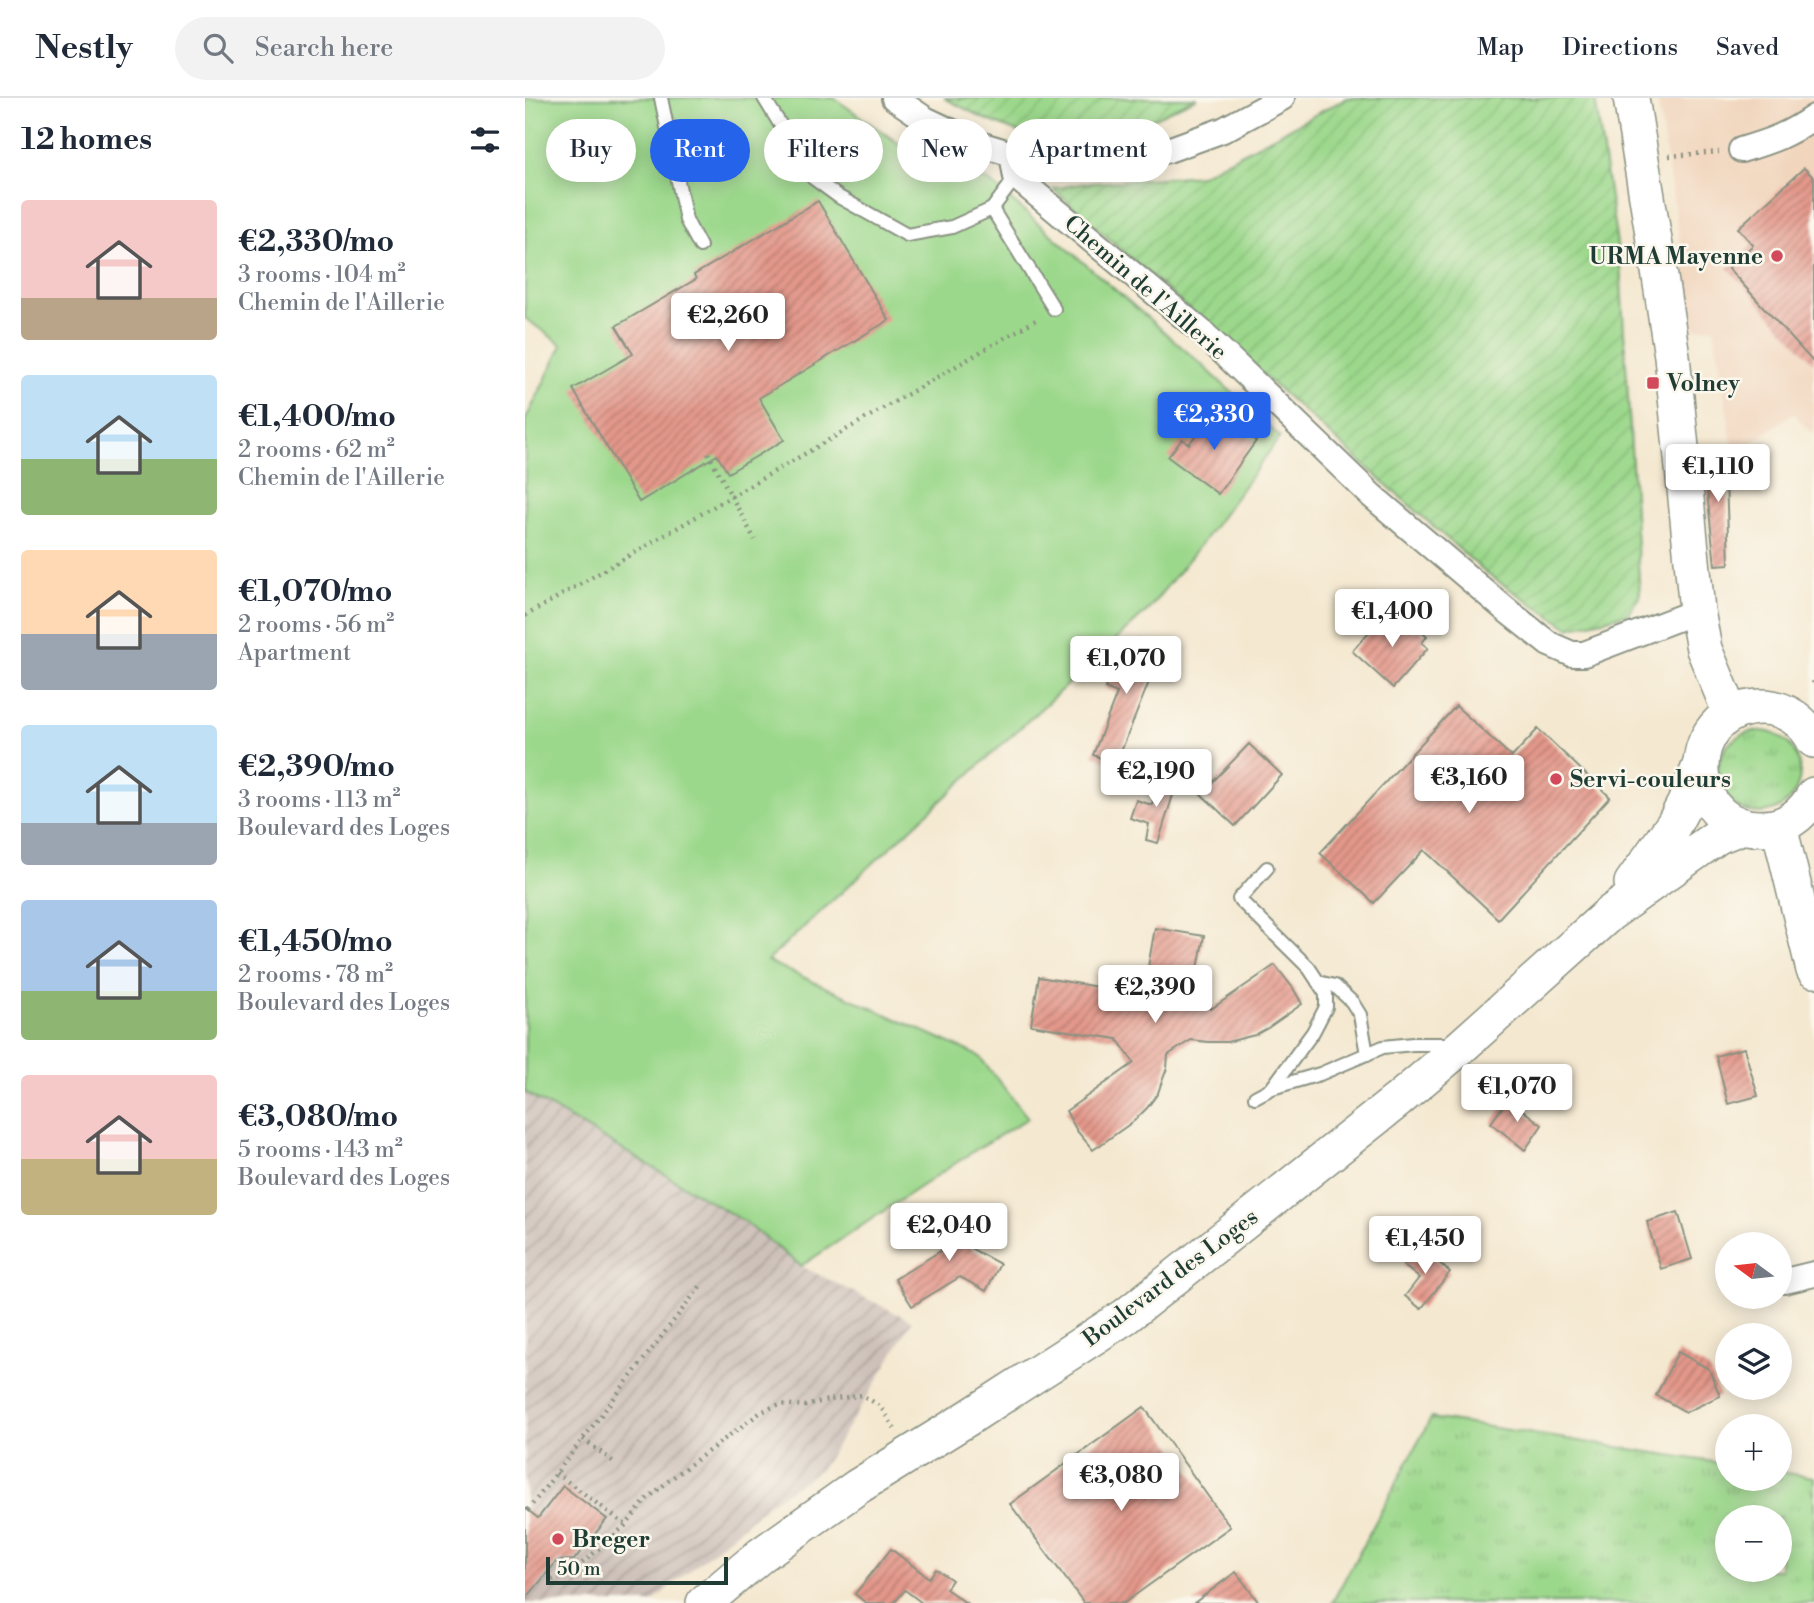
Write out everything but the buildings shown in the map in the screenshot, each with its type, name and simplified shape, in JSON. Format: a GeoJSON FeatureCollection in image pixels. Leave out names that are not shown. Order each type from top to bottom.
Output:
{"type":"FeatureCollection","features":[{"type":"Feature","properties":{"kind":"main road"},"geometry":{"type":"LineString","coordinates":[[1631,98],[1672,356],[1697,611],[1704,649],[1731,715],[1747,708],[1765,707],[1782,711],[1797,719],[1812,733]]}},
{"type":"Feature","properties":{"kind":"main road","name":"Boulevard des Loges"},"geometry":{"type":"LineString","coordinates":[[1608,914],[1674,824],[1700,766],[1704,746],[1715,728],[1731,715]]}},
{"type":"Feature","properties":{"kind":"main road"},"geometry":{"type":"LineString","coordinates":[[1700,766],[1707,797],[1716,810],[1743,826],[1779,826],[1796,817],[1814,795]]}},
{"type":"Feature","properties":{"kind":"main road","name":"Boulevard des Loges"},"geometry":{"type":"LineString","coordinates":[[704,1603],[761,1555],[857,1487],[1126,1316],[1398,1100],[1608,914],[1718,836],[1743,826]]}},
{"type":"Feature","properties":{"kind":"main road"},"geometry":{"type":"LineString","coordinates":[[1779,826],[1814,970]]}},
{"type":"Feature","properties":{"kind":"street"},"geometry":{"type":"LineString","coordinates":[[894,98],[925,119],[976,143],[1006,161]]}},
{"type":"Feature","properties":{"kind":"street"},"geometry":{"type":"LineString","coordinates":[[1172,149],[1223,130],[1282,98]]}},
{"type":"Feature","properties":{"kind":"street"},"geometry":{"type":"LineString","coordinates":[[1741,150],[1794,131],[1814,117]]}},
{"type":"Feature","properties":{"kind":"street","name":"Chemin de l'Aillerie"},"geometry":{"type":"LineString","coordinates":[[1032,182],[1202,332],[1372,496],[1549,644],[1571,654],[1584,654],[1697,611]]}},
{"type":"Feature","properties":{"kind":"street"},"geometry":{"type":"LineString","coordinates":[[1792,1279],[1814,1274]]}},
{"type":"Feature","properties":{"kind":"lane"},"geometry":{"type":"LineString","coordinates":[[661,98],[686,220],[700,246]]}},
{"type":"Feature","properties":{"kind":"lane"},"geometry":{"type":"LineString","coordinates":[[764,98],[813,178],[839,197],[907,235],[952,227],[992,209],[1006,182]]}},
{"type":"Feature","properties":{"kind":"lane"},"geometry":{"type":"LineString","coordinates":[[992,209],[1054,309]]}},
{"type":"Feature","properties":{"kind":"lane"},"geometry":{"type":"LineString","coordinates":[[1268,868],[1239,899],[1309,968],[1326,994],[1327,1007],[1313,1032],[1272,1088]]}},
{"type":"Feature","properties":{"kind":"lane"},"geometry":{"type":"LineString","coordinates":[[1318,982],[1335,986],[1352,1002],[1360,1016],[1367,1054]]}},
{"type":"Feature","properties":{"kind":"lane"},"geometry":{"type":"LineString","coordinates":[[1255,1097],[1272,1088],[1320,1074],[1383,1048],[1413,1044],[1463,1045]]}},
{"type":"Feature","properties":{"kind":"path"},"geometry":{"type":"LineString","coordinates":[[1642,158],[1741,150]]}},
{"type":"Feature","properties":{"kind":"path"},"geometry":{"type":"LineString","coordinates":[[525,615],[1054,309]]}},
{"type":"Feature","properties":{"kind":"path"},"geometry":{"type":"LineString","coordinates":[[708,453],[755,540]]}},
{"type":"Feature","properties":{"kind":"path"},"geometry":{"type":"LineString","coordinates":[[528,1510],[702,1284]]}},
{"type":"Feature","properties":{"kind":"path"},"geometry":{"type":"LineString","coordinates":[[552,1580],[571,1573],[626,1525],[647,1499],[672,1478],[761,1412],[780,1404],[805,1406],[862,1395],[880,1406],[900,1439]]}},
{"type":"Feature","properties":{"kind":"path"},"geometry":{"type":"LineString","coordinates":[[583,1438],[615,1463]]}},
{"type":"Feature","properties":{"kind":"path"},"geometry":{"type":"LineString","coordinates":[[556,1473],[626,1525]]}},
{"type":"Feature","properties":{"kind":"shaded area"},"geometry":{"type":"Polygon","coordinates":[[[1657,98],[1814,98],[1814,435],[1793,413],[1734,457],[1714,327],[1694,329],[1657,98]]]}},
{"type":"Feature","properties":{"kind":"shaded area"},"geometry":{"type":"Polygon","coordinates":[[[525,1092],[745,1222],[801,1266],[912,1321],[821,1469],[771,1502],[652,1603],[525,1603],[525,1092]]]}},
{"type":"Feature","properties":{"kind":"green space"},"geometry":{"type":"Polygon","coordinates":[[[525,98],[834,98],[864,119],[764,119],[764,182],[883,182],[883,132],[897,142],[897,182],[990,182],[1199,362],[1280,437],[1205,539],[1148,610],[767,961],[979,1056],[1028,1118],[801,1266],[745,1222],[525,1092],[525,421],[562,345],[525,318],[525,98]]]}},
{"type":"Feature","properties":{"kind":"green space"},"geometry":{"type":"Polygon","coordinates":[[[944,98],[1197,98],[1152,119],[1006,119],[1006,127],[992,122],[992,119],[985,119],[944,98]]]}},
{"type":"Feature","properties":{"kind":"green space"},"geometry":{"type":"Polygon","coordinates":[[[1347,98],[1595,98],[1620,264],[1640,596],[1627,614],[1569,628],[1487,574],[1053,189],[1107,182],[1172,182],[1172,177],[1201,175],[1347,98]]]}},
{"type":"Feature","properties":{"kind":"green space"},"geometry":{"type":"Polygon","coordinates":[[[1759,731],[1775,734],[1788,743],[1797,756],[1800,772],[1797,788],[1788,801],[1775,810],[1759,813],[1743,810],[1730,801],[1721,788],[1718,772],[1721,756],[1730,743],[1743,734],[1759,731]]]}},
{"type":"Feature","properties":{"kind":"green space"},"geometry":{"type":"Polygon","coordinates":[[[1431,1418],[1715,1462],[1715,1491],[1792,1491],[1792,1474],[1814,1477],[1814,1603],[1332,1603],[1431,1418]]]}},
{"type":"Feature","properties":{"kind":"place","name":"URMA Mayenne"},"geometry":{"type":"Point","coordinates":[1777,256]}},
{"type":"Feature","properties":{"kind":"place","name":"Volney"},"geometry":{"type":"Point","coordinates":[1653,383]}},
{"type":"Feature","properties":{"kind":"place","name":"Servi-couleurs"},"geometry":{"type":"Point","coordinates":[1556,779]}},
{"type":"Feature","properties":{"kind":"place","name":"Breger"},"geometry":{"type":"Point","coordinates":[558,1539]}}]}
